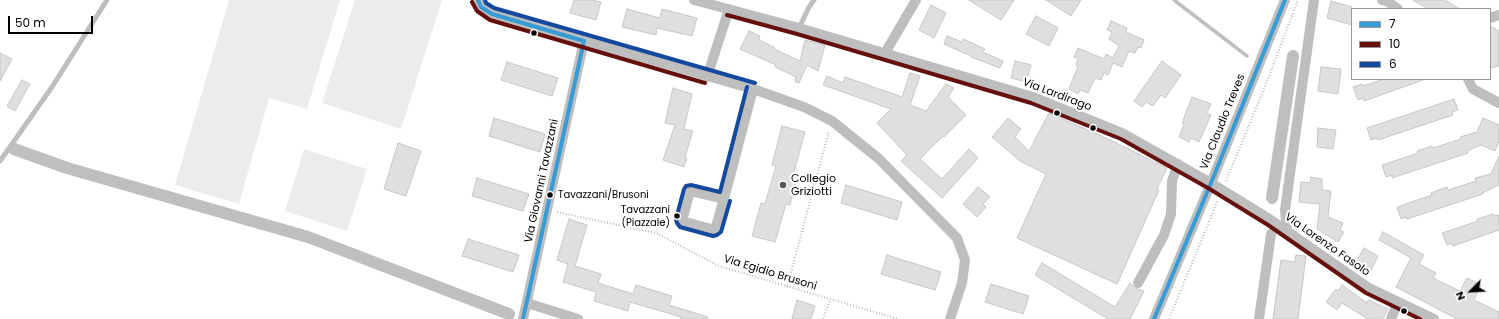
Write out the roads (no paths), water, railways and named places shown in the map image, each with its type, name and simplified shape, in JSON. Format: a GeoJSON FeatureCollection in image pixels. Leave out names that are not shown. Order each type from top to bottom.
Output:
{"type":"FeatureCollection","features":[{"type":"Feature","properties":{"kind":"street"},"geometry":{"type":"LineString","coordinates":[[478,0],[481,7],[492,14],[753,90],[804,107],[832,120],[878,158],[957,238],[965,260],[962,284],[950,319]]}},
{"type":"Feature","properties":{"kind":"street","name":"Via Lardirago"},"geometry":{"type":"LineString","coordinates":[[694,0],[799,28],[1033,97],[1124,134],[1211,183]]}},
{"type":"Feature","properties":{"kind":"street"},"geometry":{"type":"LineString","coordinates":[[885,53],[916,0]]}},
{"type":"Feature","properties":{"kind":"street","name":"Via Claudio Treves"},"geometry":{"type":"LineString","coordinates":[[1154,319],[1285,0]]}},
{"type":"Feature","properties":{"kind":"street"},"geometry":{"type":"LineString","coordinates":[[1287,231],[1285,210],[1314,0]]}},
{"type":"Feature","properties":{"kind":"street"},"geometry":{"type":"LineString","coordinates":[[1386,0],[1397,8]]}},
{"type":"Feature","properties":{"kind":"street"},"geometry":{"type":"LineString","coordinates":[[707,77],[729,9]]}},
{"type":"Feature","properties":{"kind":"street","name":"Via Giovanni Tavazzani"},"geometry":{"type":"LineString","coordinates":[[523,319],[584,41]]}},
{"type":"Feature","properties":{"kind":"street"},"geometry":{"type":"LineString","coordinates":[[1468,80],[1473,89],[1499,103]]}},
{"type":"Feature","properties":{"kind":"street"},"geometry":{"type":"LineString","coordinates":[[724,198],[690,190],[682,221],[715,230],[724,198],[753,90]]}},
{"type":"Feature","properties":{"kind":"street"},"geometry":{"type":"LineString","coordinates":[[1138,283],[1164,235],[1171,214],[1172,181],[1178,164]]}},
{"type":"Feature","properties":{"kind":"street","name":"Via Lorenzo Fasolo"},"geometry":{"type":"LineString","coordinates":[[1211,183],[1287,231],[1369,288],[1434,319]]}},
{"type":"Feature","properties":{"kind":"street"},"geometry":{"type":"LineString","coordinates":[[1259,319],[1271,234]]}},
{"type":"Feature","properties":{"kind":"street"},"geometry":{"type":"LineString","coordinates":[[1391,319],[1398,302]]}},
{"type":"Feature","properties":{"kind":"street"},"geometry":{"type":"LineString","coordinates":[[527,303],[578,319]]}},
{"type":"Feature","properties":{"kind":"lane"},"geometry":{"type":"LineString","coordinates":[[0,161],[52,87],[107,0]]}},
{"type":"Feature","properties":{"kind":"lane"},"geometry":{"type":"LineString","coordinates":[[799,28],[814,0]]}},
{"type":"Feature","properties":{"kind":"waterway"},"geometry":{"type":"LineString","coordinates":[[1174,0],[1247,56]]}},
{"type":"Feature","properties":{"kind":"waterway"},"geometry":{"type":"LineString","coordinates":[[1272,198],[1293,56]]}},
{"type":"Feature","properties":{"kind":"waterway"},"geometry":{"type":"LineString","coordinates":[[14,149],[67,168],[308,237],[509,314]]}},
{"type":"Feature","properties":{"kind":"place","name":"Collegio Griziotti"},"geometry":{"type":"Point","coordinates":[783,185]}},
{"type":"Feature","properties":{"kind":"place","name":"Tavazzani/Brusoni"},"geometry":{"type":"Point","coordinates":[550,195]}},
{"type":"Feature","properties":{"kind":"place","name":"Tavazzani (Piazzale)"},"geometry":{"type":"Point","coordinates":[677,216]}}]}
